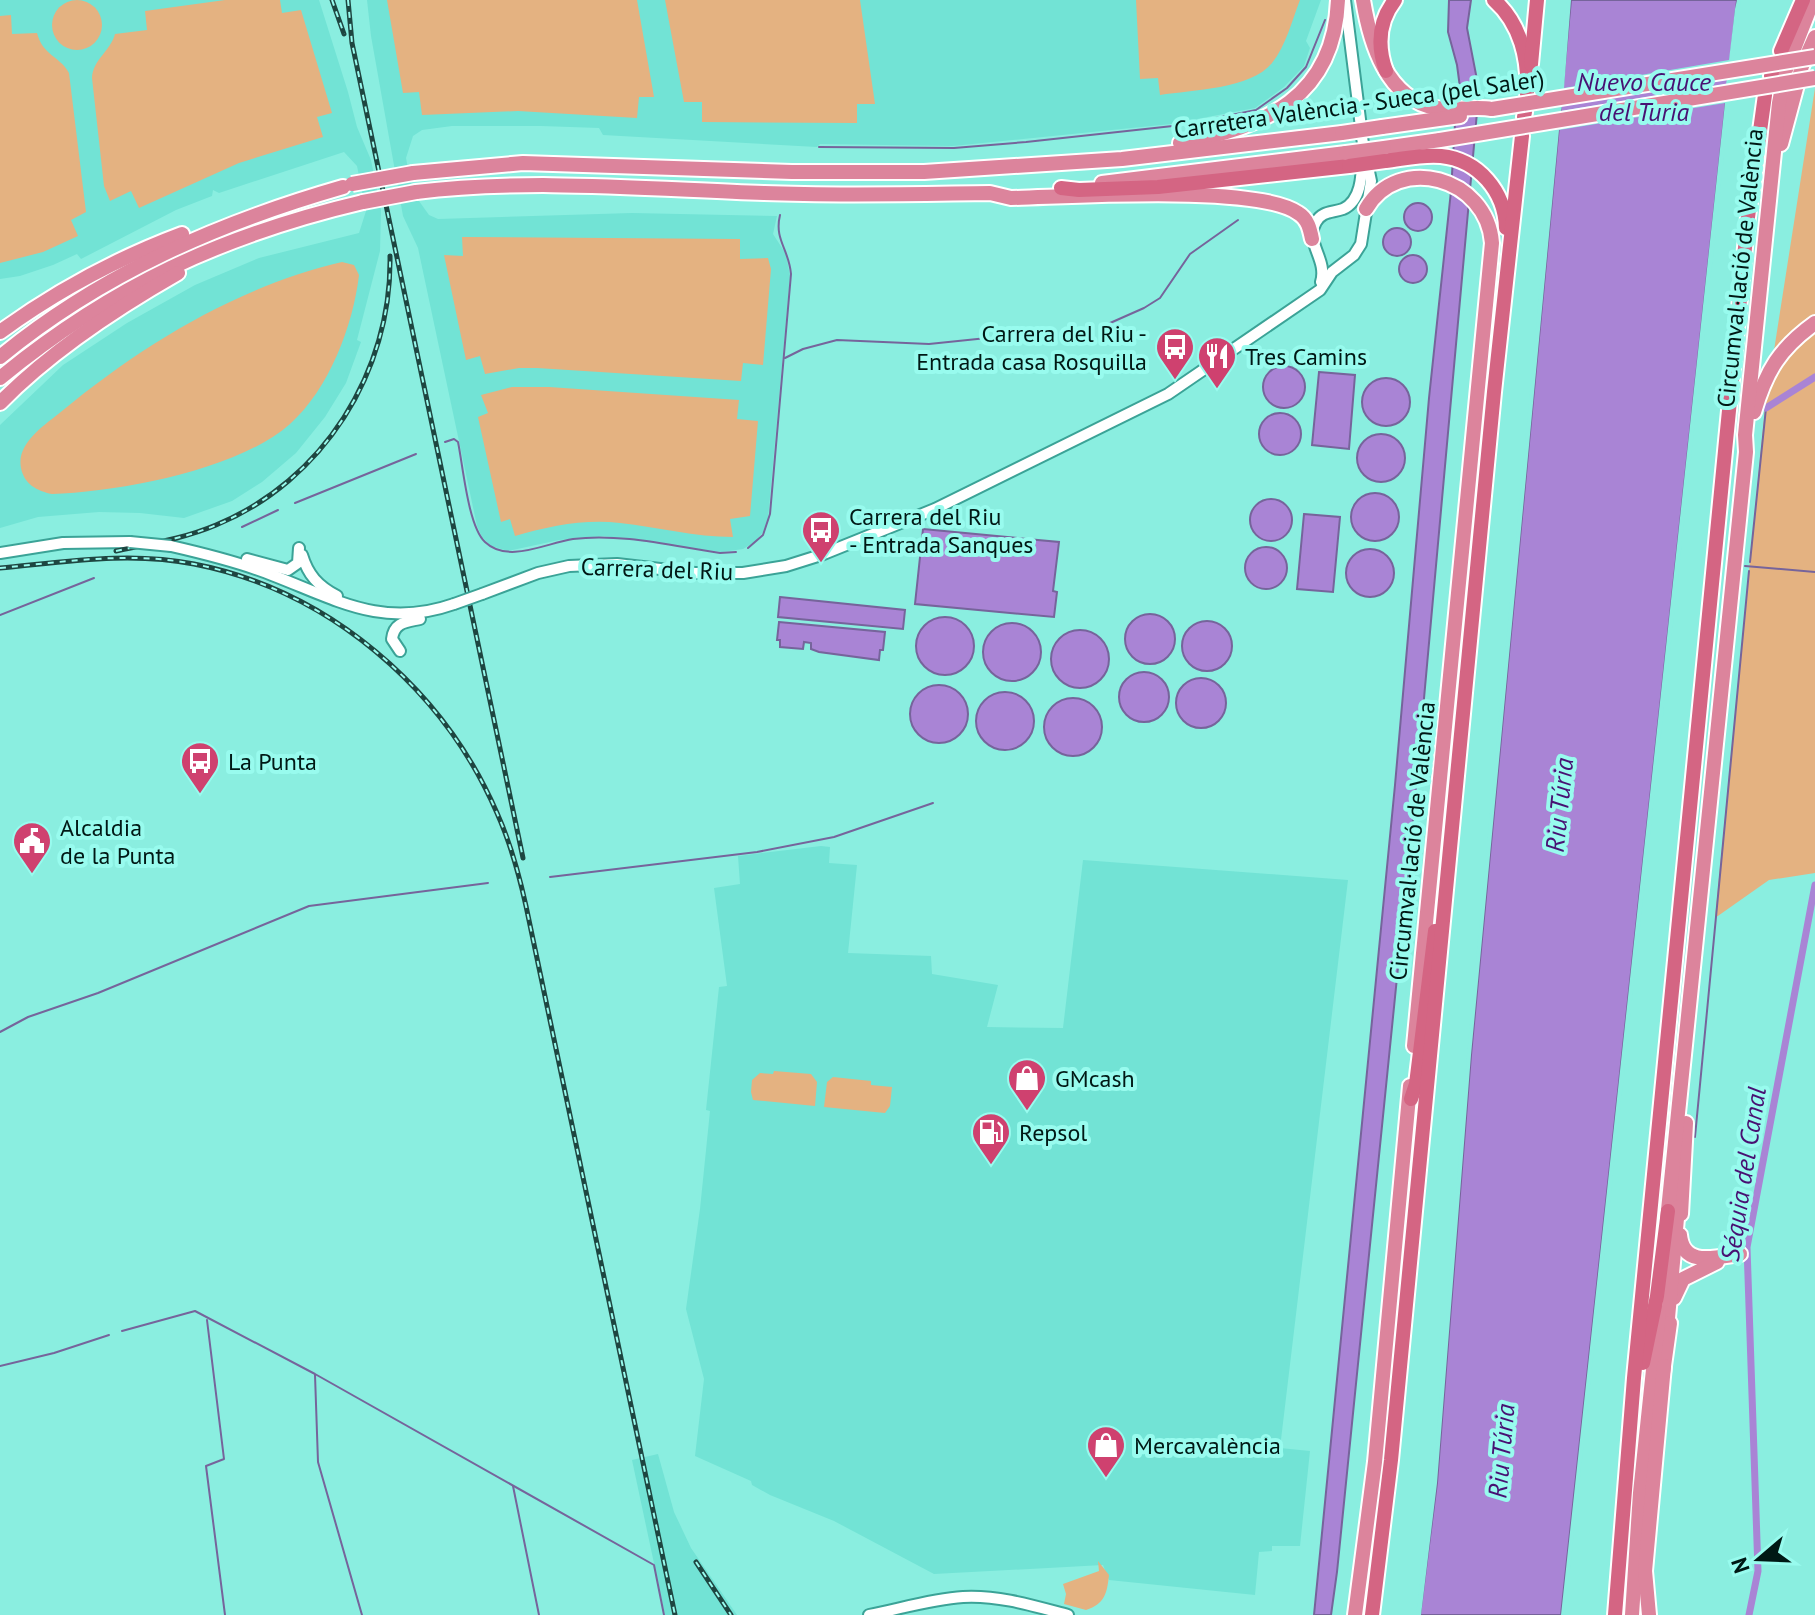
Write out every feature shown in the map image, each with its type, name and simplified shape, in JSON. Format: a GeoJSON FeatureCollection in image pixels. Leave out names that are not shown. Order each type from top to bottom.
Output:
{"type":"FeatureCollection","features":[{"type":"Feature","properties":{"kind":"highway"},"geometry":{"type":"LineString","coordinates":[[1060,164],[1208,138],[1253,124],[1279,111],[1300,94],[1318,72],[1330,49],[1338,0]]}},
{"type":"Feature","properties":{"kind":"highway"},"geometry":{"type":"LineString","coordinates":[[1363,0],[1373,43],[1386,71],[1399,87],[1415,99],[1443,113]]}},
{"type":"Feature","properties":{"kind":"highway"},"geometry":{"type":"LineString","coordinates":[[1386,71],[1380,52],[1381,32],[1385,14],[1395,0]]}},
{"type":"Feature","properties":{"kind":"highway"},"geometry":{"type":"LineString","coordinates":[[1494,0],[1518,32],[1525,58],[1527,91],[1533,45],[1534,0]]}},
{"type":"Feature","properties":{"kind":"highway"},"geometry":{"type":"LineString","coordinates":[[1781,51],[1803,0]]}},
{"type":"Feature","properties":{"kind":"highway","name":"Circumval·lació de València"},"geometry":{"type":"LineString","coordinates":[[1632,1615],[1640,1493],[1779,103],[1776,73],[1813,0]]}},
{"type":"Feature","properties":{"kind":"highway"},"geometry":{"type":"LineString","coordinates":[[1769,195],[1802,66],[1815,37]]}},
{"type":"Feature","properties":{"kind":"highway","name":"Carretera València - Sueca (pel Saler)"},"geometry":{"type":"LineString","coordinates":[[348,185],[413,173],[523,163],[792,172],[906,172],[1060,164],[1342,133],[1443,113],[1492,109],[1811,55]]}},
{"type":"Feature","properties":{"kind":"highway","name":"Carretera València - Sueca (pel Saler)"},"geometry":{"type":"LineString","coordinates":[[1384,154],[1440,140],[1815,78]]}},
{"type":"Feature","properties":{"kind":"highway","name":"Circumval·lació de València"},"geometry":{"type":"LineString","coordinates":[[1615,1615],[1748,217],[1765,95]]}},
{"type":"Feature","properties":{"kind":"highway","name":"Circumval·lació de València"},"geometry":{"type":"LineString","coordinates":[[1372,1615],[1391,1460],[1494,392],[1522,136]]}},
{"type":"Feature","properties":{"kind":"highway"},"geometry":{"type":"LineString","coordinates":[[0,378],[81,317],[179,262],[294,220],[416,192],[535,186],[792,194],[990,193],[1061,188],[1158,187],[1384,154],[1449,157],[1481,174],[1500,197],[1506,228],[1492,371],[1494,392]]}},
{"type":"Feature","properties":{"kind":"highway","name":"Circumval·lació de València"},"geometry":{"type":"LineString","coordinates":[[1355,1615],[1375,1462],[1491,263],[1489,225],[1476,201],[1459,187],[1421,179],[1394,184],[1378,194],[1366,209]]}},
{"type":"Feature","properties":{"kind":"highway"},"geometry":{"type":"LineString","coordinates":[[0,332],[61,293],[165,240],[255,207],[348,185]]}},
{"type":"Feature","properties":{"kind":"highway"},"geometry":{"type":"LineString","coordinates":[[0,357],[70,305],[137,265],[256,213],[348,185]]}},
{"type":"Feature","properties":{"kind":"highway"},"geometry":{"type":"LineString","coordinates":[[990,193],[1011,198],[1184,195],[1255,200],[1298,212],[1307,221],[1315,245]]}},
{"type":"Feature","properties":{"kind":"highway"},"geometry":{"type":"LineString","coordinates":[[0,403],[67,345],[139,295],[226,244]]}},
{"type":"Feature","properties":{"kind":"highway"},"geometry":{"type":"LineString","coordinates":[[1746,452],[1761,388],[1772,364],[1790,342],[1815,323]]}},
{"type":"Feature","properties":{"kind":"highway"},"geometry":{"type":"LineString","coordinates":[[1649,1615],[1645,1571],[1707,884],[1711,788]]}},
{"type":"Feature","properties":{"kind":"highway"},"geometry":{"type":"LineString","coordinates":[[1411,1099],[1416,1084],[1426,984],[1445,857],[1451,836]]}},
{"type":"Feature","properties":{"kind":"highway"},"geometry":{"type":"LineString","coordinates":[[1663,1374],[1674,1295],[1678,1286],[1691,1273],[1740,1254],[1703,1259],[1690,1256],[1681,1246],[1687,1100]]}},
{"type":"Feature","properties":{"kind":"highway"},"geometry":{"type":"LineString","coordinates":[[1629,1443],[1657,1296],[1668,1211]]}},
{"type":"Feature","properties":{"kind":"highway"},"geometry":{"type":"LineString","coordinates":[[1646,1596],[1655,1615]]}},
{"type":"Feature","properties":{"kind":"street"},"geometry":{"type":"LineString","coordinates":[[1315,245],[1331,260],[1348,258],[1358,250],[1371,174],[1362,138],[1345,0]]}},
{"type":"Feature","properties":{"kind":"street"},"geometry":{"type":"LineString","coordinates":[[1314,295],[1324,272],[1315,245],[1316,221],[1325,213],[1350,204],[1358,190],[1362,138]]}},
{"type":"Feature","properties":{"kind":"street"},"geometry":{"type":"LineString","coordinates":[[1337,210],[1353,215],[1362,231]]}},
{"type":"Feature","properties":{"kind":"street","name":"Carrera del Riu"},"geometry":{"type":"LineString","coordinates":[[0,553],[63,543],[130,542],[171,546],[250,567],[339,603],[375,613],[403,615],[438,610],[538,573],[569,566],[617,564],[695,573],[743,573],[786,566],[832,551],[935,509],[1168,394],[1314,295],[1348,258]]}},
{"type":"Feature","properties":{"kind":"street"},"geometry":{"type":"LineString","coordinates":[[212,555],[241,557],[288,570],[298,563],[299,548],[307,568],[322,587],[375,613]]}},
{"type":"Feature","properties":{"kind":"street"},"geometry":{"type":"LineString","coordinates":[[400,651],[392,639],[395,627],[438,610]]}},
{"type":"Feature","properties":{"kind":"street"},"geometry":{"type":"LineString","coordinates":[[869,1615],[934,1601],[974,1597],[1068,1615]]}},
{"type":"Feature","properties":{"kind":"street"},"geometry":{"type":"LineString","coordinates":[[1027,1605],[1050,1615]]}},
{"type":"Feature","properties":{"kind":"shaded area"},"geometry":{"type":"Polygon","coordinates":[[[0,0],[319,0],[357,127],[371,160],[381,210],[380,251],[357,340],[361,342],[346,383],[325,417],[296,453],[262,482],[232,501],[184,518],[99,512],[38,517],[0,528],[0,425],[63,365],[127,323],[195,285],[259,258],[359,233],[366,211],[357,166],[344,152],[219,193],[213,190],[212,196],[176,210],[81,259],[77,254],[20,276],[0,279],[0,0]]]}},
{"type":"Feature","properties":{"kind":"shaded area"},"geometry":{"type":"Polygon","coordinates":[[[77,0],[95,7],[102,25],[95,43],[77,50],[59,43],[52,25],[59,7],[77,0]]]}},
{"type":"Feature","properties":{"kind":"shaded area"},"geometry":{"type":"Polygon","coordinates":[[[225,0],[280,0],[282,13],[301,10],[332,113],[317,117],[323,137],[239,163],[139,208],[131,191],[110,201],[104,186],[92,78],[95,66],[115,34],[147,30],[145,11],[225,0]]]}},
{"type":"Feature","properties":{"kind":"shaded area"},"geometry":{"type":"Polygon","coordinates":[[[367,0],[1321,0],[1306,41],[1310,48],[1304,66],[1284,87],[1255,108],[1171,124],[953,146],[820,144],[817,147],[603,135],[599,128],[541,126],[452,126],[422,130],[413,136],[406,158],[414,201],[419,201],[429,215],[438,219],[632,213],[777,216],[773,234],[786,254],[790,276],[768,519],[755,542],[743,549],[722,552],[604,536],[559,540],[508,551],[491,546],[482,537],[477,526],[418,248],[403,216],[367,0]]]}},
{"type":"Feature","properties":{"kind":"shaded area"},"geometry":{"type":"Polygon","coordinates":[[[387,0],[637,0],[654,97],[639,97],[637,118],[518,111],[422,115],[419,92],[403,93],[387,0]]]}},
{"type":"Feature","properties":{"kind":"shaded area"},"geometry":{"type":"Polygon","coordinates":[[[665,0],[860,0],[875,104],[857,104],[857,123],[702,122],[702,102],[684,102],[665,0]]]}},
{"type":"Feature","properties":{"kind":"shaded area"},"geometry":{"type":"Polygon","coordinates":[[[1136,0],[1300,0],[1281,49],[1262,72],[1220,87],[1160,95],[1158,78],[1140,79],[1136,0]]]}},
{"type":"Feature","properties":{"kind":"shaded area"},"geometry":{"type":"Polygon","coordinates":[[[11,15],[12,34],[37,33],[47,51],[69,73],[86,212],[71,220],[78,236],[43,252],[0,263],[0,16],[11,15]]]}},
{"type":"Feature","properties":{"kind":"shaded area"},"geometry":{"type":"Polygon","coordinates":[[[1815,88],[1815,873],[1769,880],[1715,918],[1765,408],[1815,88]]]}},
{"type":"Feature","properties":{"kind":"shaded area"},"geometry":{"type":"Polygon","coordinates":[[[462,237],[740,239],[740,259],[768,258],[771,269],[763,365],[743,363],[741,381],[537,368],[485,374],[480,356],[466,360],[444,255],[463,256],[462,237]]]}},
{"type":"Feature","properties":{"kind":"shaded area"},"geometry":{"type":"Polygon","coordinates":[[[342,262],[354,265],[359,275],[351,315],[337,356],[304,410],[268,440],[210,466],[111,489],[52,494],[36,489],[25,478],[21,459],[33,435],[125,363],[194,320],[230,302],[266,286],[342,262]]]}},
{"type":"Feature","properties":{"kind":"shaded area"},"geometry":{"type":"Polygon","coordinates":[[[512,387],[739,400],[737,419],[758,421],[750,516],[730,519],[733,537],[593,522],[554,526],[515,536],[510,519],[501,522],[478,417],[488,413],[481,395],[512,387]]]}},
{"type":"Feature","properties":{"kind":"shaded area","name":"Mercavalència"},"geometry":{"type":"Polygon","coordinates":[[[830,847],[829,863],[857,865],[848,953],[931,956],[932,974],[998,985],[987,1027],[1063,1028],[1083,860],[1348,880],[1280,1448],[1310,1451],[1300,1546],[1272,1546],[1272,1551],[1259,1552],[1255,1595],[1109,1580],[1103,1565],[934,1574],[834,1521],[770,1495],[752,1485],[751,1481],[695,1456],[704,1379],[686,1309],[700,1209],[710,1111],[706,1110],[719,987],[727,986],[714,888],[740,884],[738,856],[830,847]]]}},
{"type":"Feature","properties":{"kind":"shaded area"},"geometry":{"type":"Polygon","coordinates":[[[774,1071],[811,1074],[817,1082],[815,1106],[753,1100],[752,1080],[760,1073],[773,1074],[774,1071]]]}},
{"type":"Feature","properties":{"kind":"shaded area"},"geometry":{"type":"Polygon","coordinates":[[[833,1077],[871,1081],[871,1085],[892,1087],[890,1106],[885,1113],[824,1107],[827,1082],[833,1077]]]}},
{"type":"Feature","properties":{"kind":"shaded area"},"geometry":{"type":"Polygon","coordinates":[[[658,1454],[674,1512],[691,1548],[737,1615],[665,1615],[632,1460],[658,1454]]]}},
{"type":"Feature","properties":{"kind":"shaded area"},"geometry":{"type":"Polygon","coordinates":[[[1098,1561],[1109,1575],[1101,1601],[1086,1610],[1064,1604],[1066,1594],[1063,1584],[1099,1571],[1098,1561]]]}},
{"type":"Feature","properties":{"kind":"water"},"geometry":{"type":"Polygon","coordinates":[[[1449,0],[1471,0],[1467,28],[1479,90],[1414,809],[1337,1572],[1331,1615],[1314,1615],[1395,785],[1455,124],[1461,95],[1448,32],[1449,0]]]}},
{"type":"Feature","properties":{"kind":"water","name":"Nuevo Cauce del Turia"},"geometry":{"type":"Polygon","coordinates":[[[1571,0],[1737,0],[1561,1615],[1420,1615],[1437,1483],[1471,1055],[1571,0]]]}},
{"type":"Feature","properties":{"kind":"water"},"geometry":{"type":"Polygon","coordinates":[[[1418,203],[1428,207],[1432,217],[1428,227],[1418,231],[1408,227],[1404,217],[1408,207],[1418,203]]]}},
{"type":"Feature","properties":{"kind":"water"},"geometry":{"type":"Polygon","coordinates":[[[1397,228],[1407,232],[1411,242],[1407,252],[1397,256],[1387,252],[1383,242],[1387,232],[1397,228]]]}},
{"type":"Feature","properties":{"kind":"water"},"geometry":{"type":"Polygon","coordinates":[[[1413,255],[1423,259],[1427,269],[1423,279],[1413,283],[1403,279],[1399,269],[1403,259],[1413,255]]]}},
{"type":"Feature","properties":{"kind":"water"},"geometry":{"type":"Polygon","coordinates":[[[1284,366],[1299,372],[1305,387],[1299,402],[1284,408],[1269,402],[1263,387],[1269,372],[1284,366]]]}},
{"type":"Feature","properties":{"kind":"water"},"geometry":{"type":"Polygon","coordinates":[[[1319,372],[1355,375],[1349,449],[1312,445],[1319,372]]]}},
{"type":"Feature","properties":{"kind":"water"},"geometry":{"type":"Polygon","coordinates":[[[1386,378],[1403,385],[1410,402],[1403,419],[1386,426],[1369,419],[1362,402],[1369,385],[1386,378]]]}},
{"type":"Feature","properties":{"kind":"water"},"geometry":{"type":"Polygon","coordinates":[[[1280,413],[1295,419],[1301,434],[1295,449],[1280,455],[1265,449],[1259,434],[1265,419],[1280,413]]]}},
{"type":"Feature","properties":{"kind":"water"},"geometry":{"type":"Polygon","coordinates":[[[1381,434],[1398,441],[1405,458],[1398,475],[1381,482],[1364,475],[1357,458],[1364,441],[1381,434]]]}},
{"type":"Feature","properties":{"kind":"water"},"geometry":{"type":"Polygon","coordinates":[[[1375,493],[1392,500],[1399,517],[1392,534],[1375,541],[1358,534],[1351,517],[1358,500],[1375,493]]]}},
{"type":"Feature","properties":{"kind":"water"},"geometry":{"type":"Polygon","coordinates":[[[1271,499],[1286,505],[1292,520],[1286,535],[1271,541],[1256,535],[1250,520],[1256,505],[1271,499]]]}},
{"type":"Feature","properties":{"kind":"water"},"geometry":{"type":"Polygon","coordinates":[[[1304,514],[1340,517],[1333,592],[1297,589],[1304,514]]]}},
{"type":"Feature","properties":{"kind":"water"},"geometry":{"type":"Polygon","coordinates":[[[923,529],[1059,542],[1053,591],[1057,592],[1054,617],[915,604],[923,529]]]}},
{"type":"Feature","properties":{"kind":"water"},"geometry":{"type":"Polygon","coordinates":[[[1266,547],[1281,553],[1287,568],[1281,583],[1266,589],[1251,583],[1245,568],[1251,553],[1266,547]]]}},
{"type":"Feature","properties":{"kind":"water"},"geometry":{"type":"Polygon","coordinates":[[[1370,549],[1387,556],[1394,573],[1387,590],[1370,597],[1353,590],[1346,573],[1353,556],[1370,549]]]}},
{"type":"Feature","properties":{"kind":"water"},"geometry":{"type":"Polygon","coordinates":[[[780,597],[905,610],[903,629],[778,617],[780,597]]]}},
{"type":"Feature","properties":{"kind":"water"},"geometry":{"type":"Polygon","coordinates":[[[1150,614],[1168,621],[1175,639],[1168,657],[1150,664],[1132,657],[1125,639],[1132,621],[1150,614]]]}},
{"type":"Feature","properties":{"kind":"water"},"geometry":{"type":"Polygon","coordinates":[[[945,617],[965,626],[974,646],[965,666],[945,675],[925,666],[916,646],[925,626],[945,617]]]}},
{"type":"Feature","properties":{"kind":"water"},"geometry":{"type":"Polygon","coordinates":[[[1207,621],[1225,628],[1232,646],[1225,664],[1207,671],[1189,664],[1182,646],[1189,628],[1207,621]]]}},
{"type":"Feature","properties":{"kind":"water"},"geometry":{"type":"Polygon","coordinates":[[[779,622],[885,632],[883,650],[880,650],[879,660],[819,652],[811,649],[811,643],[804,642],[803,649],[780,647],[780,640],[777,640],[779,622]]]}},
{"type":"Feature","properties":{"kind":"water"},"geometry":{"type":"Polygon","coordinates":[[[1012,623],[1032,632],[1041,652],[1032,672],[1012,681],[992,672],[983,652],[992,632],[1012,623]]]}},
{"type":"Feature","properties":{"kind":"water"},"geometry":{"type":"Polygon","coordinates":[[[1080,630],[1100,639],[1109,659],[1100,679],[1080,688],[1060,679],[1051,659],[1060,639],[1080,630]]]}},
{"type":"Feature","properties":{"kind":"water"},"geometry":{"type":"Polygon","coordinates":[[[1144,672],[1162,679],[1169,697],[1162,715],[1144,722],[1126,715],[1119,697],[1126,679],[1144,672]]]}},
{"type":"Feature","properties":{"kind":"water"},"geometry":{"type":"Polygon","coordinates":[[[1201,678],[1219,685],[1226,703],[1219,721],[1201,728],[1183,721],[1176,703],[1183,685],[1201,678]]]}},
{"type":"Feature","properties":{"kind":"water"},"geometry":{"type":"Polygon","coordinates":[[[939,685],[959,694],[968,714],[959,734],[939,743],[919,734],[910,714],[919,694],[939,685]]]}},
{"type":"Feature","properties":{"kind":"water"},"geometry":{"type":"Polygon","coordinates":[[[1005,692],[1025,701],[1034,721],[1025,741],[1005,750],[985,741],[976,721],[985,701],[1005,692]]]}},
{"type":"Feature","properties":{"kind":"water"},"geometry":{"type":"Polygon","coordinates":[[[1073,698],[1093,707],[1102,727],[1093,747],[1073,756],[1053,747],[1044,727],[1053,707],[1073,698]]]}},
{"type":"Feature","properties":{"kind":"pier"},"geometry":{"type":"Polygon","coordinates":[[[1567,0],[1571,0],[1564,88],[1729,60],[1735,9],[1737,0],[1741,0],[1565,1615],[1561,1615],[1725,103],[1559,130],[1471,1055],[1437,1483],[1421,1615],[1416,1615],[1433,1482],[1467,1055],[1567,0]],[[1727,79],[1562,106],[1561,111],[1726,84],[1727,79]]]}},
{"type":"Feature","properties":{"kind":"waterway"},"geometry":{"type":"LineString","coordinates":[[819,147],[954,148],[1026,142],[1182,125],[1256,110],[1287,88],[1306,67],[1325,20]]}},
{"type":"Feature","properties":{"kind":"waterway"},"geometry":{"type":"LineString","coordinates":[[748,548],[763,535],[770,514],[791,274],[780,238],[780,215]]}},
{"type":"Feature","properties":{"kind":"waterway"},"geometry":{"type":"LineString","coordinates":[[1101,327],[1160,298],[1190,254],[1238,220]]}},
{"type":"Feature","properties":{"kind":"waterway"},"geometry":{"type":"LineString","coordinates":[[785,358],[803,349],[837,340],[929,344],[1016,335]]}},
{"type":"Feature","properties":{"kind":"waterway"},"geometry":{"type":"LineString","coordinates":[[1766,408],[1815,377]]}},
{"type":"Feature","properties":{"kind":"waterway"},"geometry":{"type":"LineString","coordinates":[[1750,562],[1766,408]]}},
{"type":"Feature","properties":{"kind":"waterway"},"geometry":{"type":"LineString","coordinates":[[445,442],[454,439],[458,442],[474,523],[485,542],[494,548],[516,552],[573,539],[609,538],[720,553],[736,552]]}},
{"type":"Feature","properties":{"kind":"waterway"},"geometry":{"type":"LineString","coordinates":[[295,503],[416,454]]}},
{"type":"Feature","properties":{"kind":"waterway"},"geometry":{"type":"LineString","coordinates":[[242,527],[278,510]]}},
{"type":"Feature","properties":{"kind":"waterway"},"geometry":{"type":"LineString","coordinates":[[1745,566],[1815,572]]}},
{"type":"Feature","properties":{"kind":"waterway"},"geometry":{"type":"LineString","coordinates":[[1695,1137],[1749,571]]}},
{"type":"Feature","properties":{"kind":"waterway"},"geometry":{"type":"LineString","coordinates":[[0,615],[94,578]]}},
{"type":"Feature","properties":{"kind":"waterway"},"geometry":{"type":"LineString","coordinates":[[550,877],[757,852],[834,837],[933,803]]}},
{"type":"Feature","properties":{"kind":"waterway"},"geometry":{"type":"LineString","coordinates":[[0,1032],[28,1017],[98,993],[309,906],[488,883]]}},
{"type":"Feature","properties":{"kind":"waterway","name":"Séquia del Canal"},"geometry":{"type":"LineString","coordinates":[[1749,1615],[1758,1571],[1747,1247],[1815,885]]}},
{"type":"Feature","properties":{"kind":"waterway"},"geometry":{"type":"LineString","coordinates":[[122,1331],[195,1311],[315,1374],[654,1565],[664,1615]]}},
{"type":"Feature","properties":{"kind":"waterway"},"geometry":{"type":"LineString","coordinates":[[207,1320],[224,1459],[206,1466],[225,1615]]}},
{"type":"Feature","properties":{"kind":"waterway"},"geometry":{"type":"LineString","coordinates":[[0,1366],[109,1335]]}},
{"type":"Feature","properties":{"kind":"waterway"},"geometry":{"type":"LineString","coordinates":[[315,1375],[318,1462],[362,1615]]}},
{"type":"Feature","properties":{"kind":"waterway"},"geometry":{"type":"LineString","coordinates":[[513,1486],[539,1615]]}},
{"type":"Feature","properties":{"kind":"railway"},"geometry":{"type":"LineString","coordinates":[[332,0],[344,34]]}},
{"type":"Feature","properties":{"kind":"railway"},"geometry":{"type":"LineString","coordinates":[[348,0],[352,43],[523,858]]}},
{"type":"Feature","properties":{"kind":"railway"},"geometry":{"type":"LineString","coordinates":[[116,551],[179,538],[216,525],[254,506],[289,481],[319,451],[344,418],[364,380],[379,341],[387,299],[390,256]]}},
{"type":"Feature","properties":{"kind":"railway"},"geometry":{"type":"LineString","coordinates":[[0,568],[97,559],[170,560],[243,577],[290,596],[335,621],[376,651],[413,686],[446,725],[474,767],[502,824],[523,894],[675,1615]]}},
{"type":"Feature","properties":{"kind":"railway"},"geometry":{"type":"LineString","coordinates":[[696,1562],[731,1615]]}},
{"type":"Feature","properties":{"kind":"place","name":"Carrera del Riu - Entrada casa Rosquilla"},"geometry":{"type":"Point","coordinates":[1175,381]}},
{"type":"Feature","properties":{"kind":"place","name":"Tres Camins"},"geometry":{"type":"Point","coordinates":[1217,390]}},
{"type":"Feature","properties":{"kind":"place","name":"Carrera del Riu - Entrada Sanques"},"geometry":{"type":"Point","coordinates":[821,564]}},
{"type":"Feature","properties":{"kind":"place","name":"La Punta"},"geometry":{"type":"Point","coordinates":[200,795]}},
{"type":"Feature","properties":{"kind":"place","name":"Alcaldia de la Punta"},"geometry":{"type":"Point","coordinates":[32,875]}},
{"type":"Feature","properties":{"kind":"place","name":"GMcash"},"geometry":{"type":"Point","coordinates":[1027,1112]}},
{"type":"Feature","properties":{"kind":"place","name":"Repsol"},"geometry":{"type":"Point","coordinates":[991,1166]}},
{"type":"Feature","properties":{"kind":"place","name":"Mercavalència"},"geometry":{"type":"Point","coordinates":[1106,1479]}},
{"type":"Feature","properties":{"kind":"water label","name":"Riu Túria"},"geometry":{"type":"Point","coordinates":[1559,805]}},
{"type":"Feature","properties":{"kind":"water label","name":"Riu Túria"},"geometry":{"type":"Point","coordinates":[1501,1451]}}]}
